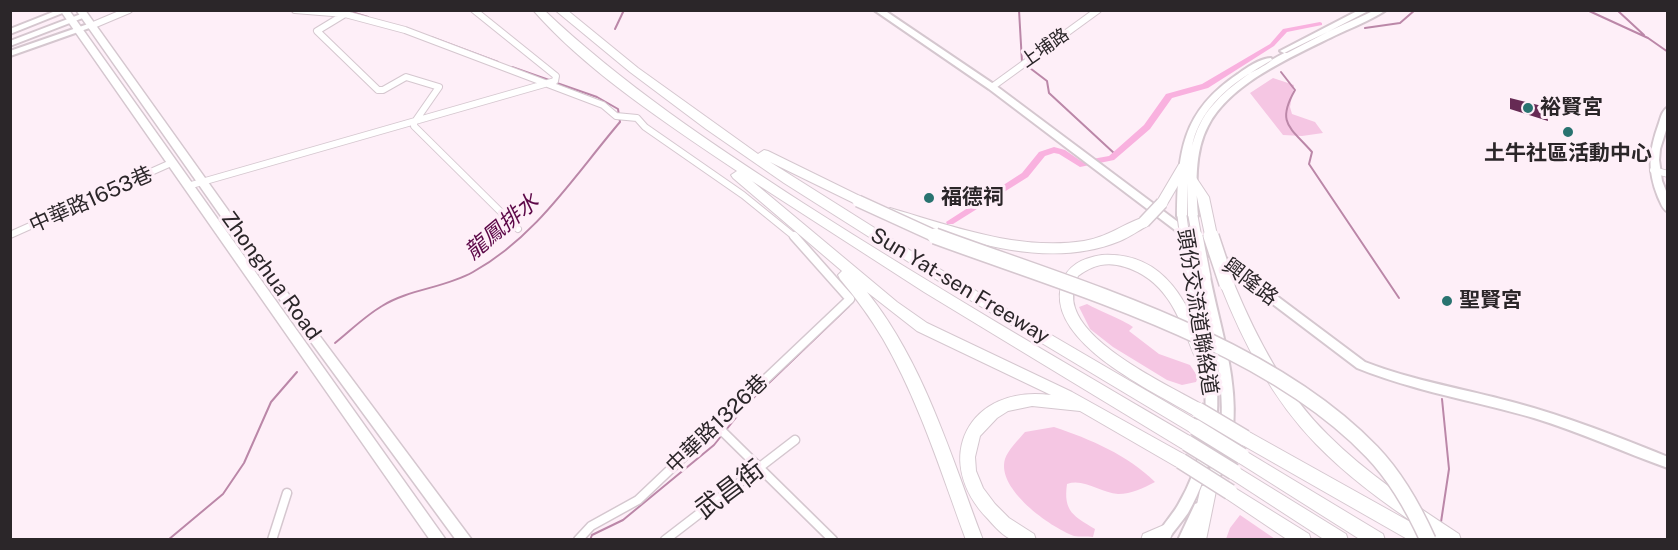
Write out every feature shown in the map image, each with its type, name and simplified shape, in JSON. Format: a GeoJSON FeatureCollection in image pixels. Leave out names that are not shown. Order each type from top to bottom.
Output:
{"type":"FeatureCollection","features":[{"type":"Feature","properties":{"kind":"highway","name":"Sun Yat-sen Freeway"},"geometry":{"type":"LineString","coordinates":[[538,10],[582,51],[683,130],[841,234],[1187,443],[1340,540]]}},
{"type":"Feature","properties":{"kind":"highway","name":"Sun Yat-sen Freeway"},"geometry":{"type":"LineString","coordinates":[[560,10],[632,71],[834,211],[1195,427],[1377,540]]}},
{"type":"Feature","properties":{"kind":"highway"},"geometry":{"type":"LineString","coordinates":[[707,124],[719,127],[798,172],[921,230],[1044,274],[1143,313],[1281,382],[1337,420],[1371,452],[1403,492],[1427,540]]}},
{"type":"Feature","properties":{"kind":"highway"},"geometry":{"type":"LineString","coordinates":[[683,130],[707,153],[796,224],[892,306],[922,327],[1024,374],[1181,461],[1303,540]]}},
{"type":"Feature","properties":{"kind":"highway"},"geometry":{"type":"LineString","coordinates":[[858,201],[975,236],[1050,247],[1072,247],[1104,240],[1127,232],[1144,222],[1162,203],[1183,166]]}},
{"type":"Feature","properties":{"kind":"highway"},"geometry":{"type":"LineString","coordinates":[[1191,179],[1203,197],[1210,235],[1227,284],[1266,364],[1313,430],[1357,471],[1453,540]]}},
{"type":"Feature","properties":{"kind":"highway"},"geometry":{"type":"LineString","coordinates":[[796,224],[858,289],[895,347],[932,427],[975,540]]}},
{"type":"Feature","properties":{"kind":"highway"},"geometry":{"type":"LineString","coordinates":[[1210,376],[1184,311],[1167,284],[1158,277],[1129,262],[1110,259],[1092,261],[1072,273],[1066,299],[1070,313],[1084,333],[1110,356],[1245,438],[1427,540]]}},
{"type":"Feature","properties":{"kind":"highway"},"geometry":{"type":"LineString","coordinates":[[1028,540],[1000,520],[972,485],[967,449],[972,433],[980,421],[994,410],[1017,402],[1034,399],[1082,406]]}},
{"type":"Feature","properties":{"kind":"highway"},"geometry":{"type":"LineString","coordinates":[[1197,540],[1208,491]]}},
{"type":"Feature","properties":{"kind":"main road","name":"興隆路"},"geometry":{"type":"LineString","coordinates":[[878,10],[992,87],[1361,365],[1387,376],[1536,414],[1588,431],[1668,463]]}},
{"type":"Feature","properties":{"kind":"main road","name":"頭份交流道聯絡道"},"geometry":{"type":"LineString","coordinates":[[1158,537],[1185,507],[1207,447],[1212,393],[1182,216],[1183,166],[1191,127],[1207,102],[1221,87],[1242,73],[1366,10]]}},
{"type":"Feature","properties":{"kind":"main road","name":"頭份交流道聯絡道"},"geometry":{"type":"LineString","coordinates":[[1184,540],[1208,491],[1221,456],[1227,423],[1223,371],[1193,216],[1191,179],[1203,128],[1215,107],[1232,91],[1264,70],[1382,10]]}},
{"type":"Feature","properties":{"kind":"main road"},"geometry":{"type":"LineString","coordinates":[[10,39],[66,14]]}},
{"type":"Feature","properties":{"kind":"main road"},"geometry":{"type":"LineString","coordinates":[[10,44],[66,14]]}},
{"type":"Feature","properties":{"kind":"main road"},"geometry":{"type":"LineString","coordinates":[[10,32],[66,14],[84,16],[78,31],[12,54]]}},
{"type":"Feature","properties":{"kind":"main road","name":"Zhonghua Road"},"geometry":{"type":"LineString","coordinates":[[66,14],[439,540]]}},
{"type":"Feature","properties":{"kind":"main road","name":"Zhonghua Road"},"geometry":{"type":"LineString","coordinates":[[84,16],[184,158],[465,540]]}},
{"type":"Feature","properties":{"kind":"main road"},"geometry":{"type":"LineString","coordinates":[[1668,110],[1654,147],[1653,170],[1668,209]]}},
{"type":"Feature","properties":{"kind":"main road"},"geometry":{"type":"LineString","coordinates":[[171,164],[184,158]]}},
{"type":"Feature","properties":{"kind":"street"},"geometry":{"type":"LineString","coordinates":[[84,16],[129,10]]}},
{"type":"Feature","properties":{"kind":"street"},"geometry":{"type":"LineString","coordinates":[[295,10],[345,14],[443,42],[458,50],[550,84]]}},
{"type":"Feature","properties":{"kind":"street"},"geometry":{"type":"LineString","coordinates":[[188,186],[550,84],[555,76],[474,10]]}},
{"type":"Feature","properties":{"kind":"street","name":"上埔路"},"geometry":{"type":"LineString","coordinates":[[992,87],[1098,10]]}},
{"type":"Feature","properties":{"kind":"street"},"geometry":{"type":"LineString","coordinates":[[345,14],[317,31],[378,90],[384,90],[406,77],[439,87],[414,123]]}},
{"type":"Feature","properties":{"kind":"street","name":"中華路1326巷"},"geometry":{"type":"LineString","coordinates":[[550,84],[603,105],[616,116],[637,118],[645,127],[707,172],[767,212],[799,240],[850,299],[740,402],[720,429],[635,502],[600,518],[578,540]]}},
{"type":"Feature","properties":{"kind":"street"},"geometry":{"type":"LineString","coordinates":[[414,123],[414,126],[518,229]]}},
{"type":"Feature","properties":{"kind":"street","name":"中華路1653巷"},"geometry":{"type":"LineString","coordinates":[[11,235],[171,164]]}},
{"type":"Feature","properties":{"kind":"street"},"geometry":{"type":"LineString","coordinates":[[1653,170],[1668,174]]}},
{"type":"Feature","properties":{"kind":"street"},"geometry":{"type":"LineString","coordinates":[[720,429],[833,540]]}},
{"type":"Feature","properties":{"kind":"street","name":"武昌街"},"geometry":{"type":"LineString","coordinates":[[665,540],[795,440]]}},
{"type":"Feature","properties":{"kind":"street"},"geometry":{"type":"LineString","coordinates":[[272,540],[287,493]]}},
{"type":"Feature","properties":{"kind":"shaded area"},"geometry":{"type":"Polygon","coordinates":[[[1273,78],[1294,85],[1290,107],[1292,114],[1315,122],[1323,133],[1302,136],[1283,135],[1250,93],[1273,78]]]}},
{"type":"Feature","properties":{"kind":"shaded area"},"geometry":{"type":"Polygon","coordinates":[[[1087,304],[1133,327],[1129,331],[1159,354],[1190,365],[1198,377],[1196,382],[1182,385],[1167,380],[1113,347],[1090,329],[1079,307],[1087,304]]]}},
{"type":"Feature","properties":{"kind":"shaded area"},"geometry":{"type":"Polygon","coordinates":[[[1054,427],[1121,456],[1155,482],[1123,494],[1112,493],[1086,484],[1067,484],[1069,507],[1076,516],[1095,529],[1093,537],[1074,536],[1039,516],[1017,494],[1004,471],[1006,456],[1025,432],[1054,427]]]}},
{"type":"Feature","properties":{"kind":"shaded area"},"geometry":{"type":"Polygon","coordinates":[[[1240,515],[1275,539],[1226,539],[1230,528],[1240,515]]]}},
{"type":"Feature","properties":{"kind":"building","name":"裕賢宮"},"geometry":{"type":"Polygon","coordinates":[[[1510,98],[1546,107],[1548,121],[1510,109],[1510,98]]]}},
{"type":"Feature","properties":{"kind":"waterway"},"geometry":{"type":"LineString","coordinates":[[345,10],[368,17]]}},
{"type":"Feature","properties":{"kind":"waterway"},"geometry":{"type":"LineString","coordinates":[[615,29],[624,10]]}},
{"type":"Feature","properties":{"kind":"waterway"},"geometry":{"type":"LineString","coordinates":[[1019,10],[1022,62],[1047,81],[1049,93],[1115,154]]}},
{"type":"Feature","properties":{"kind":"waterway"},"geometry":{"type":"LineString","coordinates":[[1365,28],[1400,23],[1415,10]]}},
{"type":"Feature","properties":{"kind":"waterway"},"geometry":{"type":"LineString","coordinates":[[1587,10],[1648,38],[1668,52]]}},
{"type":"Feature","properties":{"kind":"waterway"},"geometry":{"type":"LineString","coordinates":[[1617,10],[1644,35]]}},
{"type":"Feature","properties":{"kind":"waterway"},"geometry":{"type":"LineString","coordinates":[[950,222],[1025,175],[1042,154],[1054,150],[1062,152],[1080,164],[1111,158],[1147,127],[1169,96],[1205,86],[1272,45],[1285,30],[1320,24]]}},
{"type":"Feature","properties":{"kind":"waterway"},"geometry":{"type":"LineString","coordinates":[[431,37],[498,62]]}},
{"type":"Feature","properties":{"kind":"waterway"},"geometry":{"type":"LineString","coordinates":[[512,67],[549,80]]}},
{"type":"Feature","properties":{"kind":"waterway"},"geometry":{"type":"LineString","coordinates":[[1281,72],[1295,90],[1287,110],[1288,124],[1312,152],[1309,164],[1399,298]]}},
{"type":"Feature","properties":{"kind":"waterway","name":"龍鳳排水"},"geometry":{"type":"LineString","coordinates":[[335,343],[370,314],[393,300],[451,282],[496,258],[535,223],[570,184],[620,122],[618,109],[597,97],[554,82]]}},
{"type":"Feature","properties":{"kind":"waterway"},"geometry":{"type":"LineString","coordinates":[[590,540],[592,535],[623,520],[714,445],[746,405],[849,306]]}},
{"type":"Feature","properties":{"kind":"waterway","name":"龍鳳排水"},"geometry":{"type":"LineString","coordinates":[[168,540],[223,494],[244,463],[271,402],[297,372]]}},
{"type":"Feature","properties":{"kind":"waterway"},"geometry":{"type":"LineString","coordinates":[[1441,522],[1449,469],[1442,399]]}},
{"type":"Feature","properties":{"kind":"place","name":"裕賢宮"},"geometry":{"type":"Point","coordinates":[1528,108]}},
{"type":"Feature","properties":{"kind":"place","name":"土牛社區活動中心"},"geometry":{"type":"Point","coordinates":[1568,132]}},
{"type":"Feature","properties":{"kind":"place","name":"福德祠"},"geometry":{"type":"Point","coordinates":[929,198]}},
{"type":"Feature","properties":{"kind":"place","name":"聖賢宮"},"geometry":{"type":"Point","coordinates":[1447,301]}}]}
